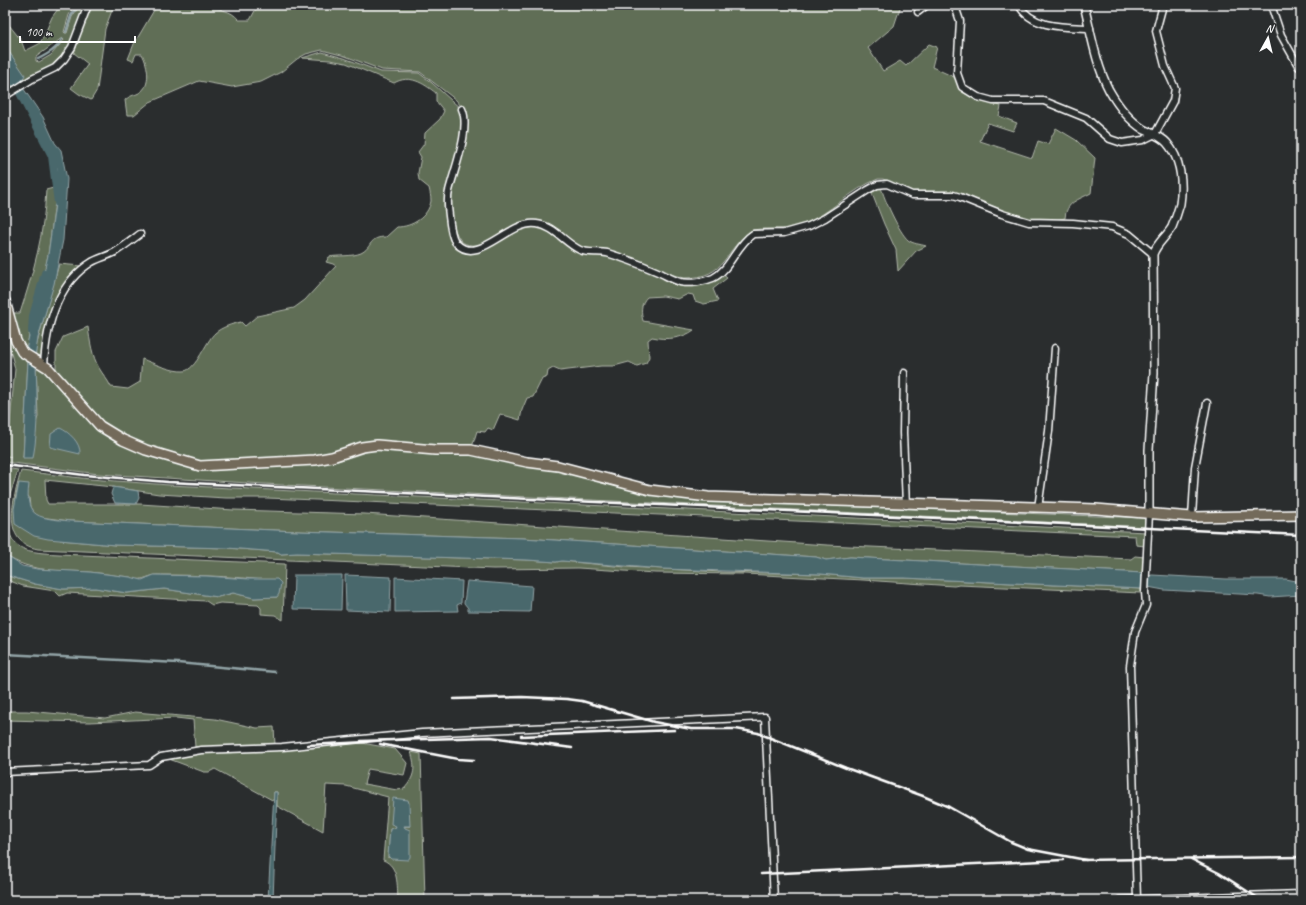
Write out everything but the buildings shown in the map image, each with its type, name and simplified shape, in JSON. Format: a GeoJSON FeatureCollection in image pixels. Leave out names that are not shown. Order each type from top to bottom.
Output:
{"type":"FeatureCollection","features":[{"type":"Feature","properties":{"kind":"main road"},"geometry":{"type":"LineString","coordinates":[[5,301],[16,341],[22,352],[51,371],[91,417],[110,433],[140,448],[200,466],[315,460],[332,457],[362,447],[396,445],[435,450],[483,452],[527,462],[558,466],[626,485],[678,494],[708,497],[906,505],[1096,509],[1192,517],[1301,515]]}},
{"type":"Feature","properties":{"kind":"street"},"geometry":{"type":"LineString","coordinates":[[5,96],[25,83],[55,68],[64,59],[72,47],[88,5]]}},
{"type":"Feature","properties":{"kind":"street"},"geometry":{"type":"LineString","coordinates":[[918,12],[927,5]]}},
{"type":"Feature","properties":{"kind":"street"},"geometry":{"type":"LineString","coordinates":[[953,5],[960,21],[957,67],[958,81],[962,87],[971,94],[985,99],[1004,102],[1026,99],[1044,101],[1086,118],[1110,139],[1122,144],[1143,140],[1155,134],[1173,101],[1175,88],[1165,66],[1156,32],[1163,5]]}},
{"type":"Feature","properties":{"kind":"street"},"geometry":{"type":"LineString","coordinates":[[1019,5],[1021,9],[1036,21],[1056,27],[1090,28]]}},
{"type":"Feature","properties":{"kind":"street"},"geometry":{"type":"LineString","coordinates":[[1084,5],[1103,75],[1110,90],[1131,119],[1142,128],[1155,134],[1166,142],[1173,152],[1178,166],[1181,191],[1180,205],[1171,228],[1155,246],[1153,254],[1154,373],[1149,450],[1149,513],[1145,592],[1146,605],[1135,632],[1130,666],[1142,899]]}},
{"type":"Feature","properties":{"kind":"street"},"geometry":{"type":"LineString","coordinates":[[1270,5],[1281,35],[1299,67]]}},
{"type":"Feature","properties":{"kind":"street"},"geometry":{"type":"LineString","coordinates":[[462,109],[464,119],[461,149],[448,202],[453,238],[457,244],[465,248],[486,247],[515,227],[524,224],[538,224],[556,233],[582,251],[612,254],[680,282],[706,280],[712,279],[721,272],[741,244],[753,234],[784,233],[809,226],[825,218],[868,190],[882,184],[887,184],[912,195],[960,197],[1002,214],[1029,222],[1073,223],[1112,227],[1129,234],[1153,254]]}},
{"type":"Feature","properties":{"kind":"street"},"geometry":{"type":"LineString","coordinates":[[44,366],[47,334],[51,315],[69,283],[80,271],[93,261],[116,251],[140,234]]}},
{"type":"Feature","properties":{"kind":"street"},"geometry":{"type":"LineString","coordinates":[[1038,508],[1049,431],[1055,348]]}},
{"type":"Feature","properties":{"kind":"street"},"geometry":{"type":"LineString","coordinates":[[904,372],[903,433],[906,505]]}},
{"type":"Feature","properties":{"kind":"street"},"geometry":{"type":"LineString","coordinates":[[1192,517],[1195,467],[1207,403]]}},
{"type":"Feature","properties":{"kind":"street"},"geometry":{"type":"LineString","coordinates":[[5,772],[149,765],[161,757],[201,750],[282,747],[422,732],[765,717],[774,900]]}},
{"type":"Feature","properties":{"kind":"street"},"geometry":{"type":"LineString","coordinates":[[1119,900],[1301,894]]}},
{"type":"Feature","properties":{"kind":"green space"},"geometry":{"type":"Polygon","coordinates":[[[61,5],[75,5],[69,15],[64,32],[67,33],[72,17],[80,5],[86,5],[67,52],[54,67],[21,82],[24,75],[5,46],[5,20],[21,40],[25,51],[39,44],[52,17],[61,5]],[[62,38],[36,57],[36,61],[39,62],[51,55],[64,40],[62,38]]]}},
{"type":"Feature","properties":{"kind":"green space"},"geometry":{"type":"Polygon","coordinates":[[[91,5],[114,5],[105,29],[97,90],[91,100],[71,88],[88,64],[74,53],[91,5]]]}},
{"type":"Feature","properties":{"kind":"green space"},"geometry":{"type":"Polygon","coordinates":[[[157,5],[213,5],[219,9],[229,12],[239,20],[250,20],[258,5],[901,5],[894,26],[868,48],[883,71],[900,61],[906,66],[929,44],[937,47],[932,67],[954,77],[962,92],[978,101],[1001,106],[999,116],[1017,123],[1013,131],[988,123],[980,141],[1032,158],[1038,141],[1048,144],[1056,128],[1076,140],[1095,158],[1091,193],[1070,205],[1065,218],[1049,221],[1028,219],[991,207],[962,195],[918,193],[909,191],[883,179],[878,179],[868,183],[822,215],[802,225],[783,229],[753,230],[735,246],[717,268],[699,277],[684,278],[584,249],[540,222],[522,223],[509,229],[492,241],[481,245],[469,245],[461,241],[455,230],[451,202],[453,186],[464,150],[466,112],[456,100],[420,72],[382,70],[345,56],[322,50],[306,54],[297,59],[281,72],[261,82],[232,87],[199,81],[150,102],[134,115],[127,115],[125,100],[143,90],[146,86],[148,75],[142,54],[136,54],[133,61],[128,59],[134,44],[157,5]]]}},
{"type":"Feature","properties":{"kind":"green space"},"geometry":{"type":"Polygon","coordinates":[[[322,52],[344,58],[381,72],[419,73],[461,109],[463,128],[459,150],[448,191],[448,203],[453,238],[472,250],[515,228],[543,226],[574,248],[604,253],[688,283],[721,273],[727,278],[713,289],[718,301],[704,304],[695,301],[693,295],[688,294],[678,299],[663,296],[647,297],[643,302],[642,308],[643,321],[694,330],[674,338],[652,337],[648,340],[649,357],[646,363],[637,366],[629,362],[614,366],[560,371],[553,368],[548,371],[547,377],[542,379],[533,397],[527,398],[520,420],[500,414],[493,430],[488,428],[485,432],[477,431],[472,447],[385,442],[323,456],[206,464],[142,447],[106,428],[56,373],[56,352],[63,337],[88,327],[95,358],[99,368],[111,387],[128,389],[140,382],[142,359],[168,369],[184,371],[193,366],[215,333],[221,329],[241,322],[245,326],[257,316],[294,308],[305,300],[336,266],[326,262],[329,257],[361,253],[365,251],[373,240],[380,237],[386,237],[397,227],[403,227],[414,223],[427,212],[431,201],[431,196],[429,188],[419,180],[418,173],[421,157],[418,152],[424,144],[425,133],[440,119],[444,111],[436,101],[436,93],[416,81],[405,79],[394,83],[346,63],[302,58],[322,52]]]}},
{"type":"Feature","properties":{"kind":"green space"},"geometry":{"type":"Polygon","coordinates":[[[5,78],[14,87],[5,91],[5,78]]]}},
{"type":"Feature","properties":{"kind":"green space"},"geometry":{"type":"Polygon","coordinates":[[[57,187],[48,255],[42,285],[37,296],[26,351],[21,346],[12,313],[20,313],[30,282],[41,237],[46,190],[57,187]]]}},
{"type":"Feature","properties":{"kind":"green space"},"geometry":{"type":"Polygon","coordinates":[[[881,187],[892,215],[904,236],[912,242],[926,246],[916,251],[898,271],[896,250],[871,191],[881,187]]]}},
{"type":"Feature","properties":{"kind":"green space"},"geometry":{"type":"Polygon","coordinates":[[[59,264],[81,266],[71,277],[52,310],[45,334],[42,362],[35,358],[36,347],[59,264]]]}},
{"type":"Feature","properties":{"kind":"green space"},"geometry":{"type":"Polygon","coordinates":[[[9,332],[28,360],[23,457],[38,417],[36,364],[53,379],[84,415],[101,431],[186,466],[315,464],[338,461],[369,451],[387,449],[458,452],[560,470],[615,486],[662,495],[740,502],[1146,518],[1147,527],[282,485],[99,474],[5,462],[5,457],[11,457],[5,455],[5,434],[9,432],[15,369],[9,345],[9,332]]]}},
{"type":"Feature","properties":{"kind":"green space"},"geometry":{"type":"Polygon","coordinates":[[[5,468],[18,470],[8,501],[5,499],[5,490],[9,475],[5,474],[5,468]]]}},
{"type":"Feature","properties":{"kind":"green space"},"geometry":{"type":"Polygon","coordinates":[[[21,471],[90,479],[169,485],[1146,532],[1145,546],[1136,545],[1135,536],[366,502],[226,498],[159,494],[113,487],[45,480],[46,500],[48,504],[140,504],[234,510],[365,514],[827,545],[1131,559],[1135,556],[1144,557],[1143,573],[850,557],[826,560],[816,557],[523,538],[297,531],[70,521],[40,517],[34,513],[30,507],[29,497],[19,483],[15,500],[60,540],[115,545],[227,548],[278,552],[281,554],[297,553],[562,561],[626,567],[722,572],[821,574],[863,578],[904,578],[1142,589],[1141,593],[954,586],[744,574],[655,573],[578,568],[493,569],[38,549],[26,545],[18,538],[14,529],[12,518],[13,507],[21,471]]]}},
{"type":"Feature","properties":{"kind":"green space"},"geometry":{"type":"Polygon","coordinates":[[[5,504],[7,504],[7,519],[12,539],[17,545],[33,552],[285,564],[283,620],[275,615],[261,614],[261,608],[258,605],[220,603],[212,605],[206,601],[67,593],[60,596],[55,591],[23,586],[5,579],[5,575],[35,584],[63,589],[95,588],[127,593],[164,589],[218,597],[233,593],[254,598],[277,597],[263,580],[169,575],[156,575],[143,579],[134,579],[130,577],[94,572],[46,570],[25,565],[5,555],[5,504]]]}},
{"type":"Feature","properties":{"kind":"green space"},"geometry":{"type":"Polygon","coordinates":[[[5,711],[27,711],[105,718],[135,712],[215,719],[257,728],[274,727],[275,745],[195,747],[193,720],[176,718],[89,722],[5,720],[5,711]]]}},
{"type":"Feature","properties":{"kind":"green space"},"geometry":{"type":"Polygon","coordinates":[[[362,743],[395,749],[407,763],[404,775],[368,769],[364,784],[397,790],[404,789],[408,785],[414,772],[414,762],[411,752],[421,754],[425,900],[398,900],[395,872],[388,863],[383,860],[388,797],[346,786],[326,785],[323,831],[277,806],[277,792],[274,792],[274,801],[215,769],[209,772],[204,772],[169,759],[201,753],[362,743]],[[396,826],[395,828],[390,829],[388,858],[404,826],[396,826]]]}},
{"type":"Feature","properties":{"kind":"water"},"geometry":{"type":"Polygon","coordinates":[[[5,46],[25,75],[21,82],[14,87],[5,78],[5,46]]]}},
{"type":"Feature","properties":{"kind":"water"},"geometry":{"type":"Polygon","coordinates":[[[23,88],[43,117],[55,143],[61,150],[67,179],[63,240],[54,284],[38,338],[35,358],[26,351],[48,255],[56,197],[57,168],[49,145],[18,92],[23,88]]]}},
{"type":"Feature","properties":{"kind":"water"},"geometry":{"type":"Polygon","coordinates":[[[28,360],[36,364],[37,423],[33,458],[23,458],[28,360]]]}},
{"type":"Feature","properties":{"kind":"water"},"geometry":{"type":"Polygon","coordinates":[[[60,428],[74,438],[79,446],[80,454],[50,447],[51,434],[60,428]]]}},
{"type":"Feature","properties":{"kind":"water"},"geometry":{"type":"Polygon","coordinates":[[[19,483],[29,484],[29,504],[32,510],[37,514],[51,519],[70,521],[297,531],[523,538],[816,557],[826,560],[850,557],[1143,573],[1142,589],[904,578],[863,578],[821,574],[662,569],[562,561],[297,553],[281,554],[278,552],[227,548],[115,545],[48,539],[34,536],[15,524],[14,509],[19,483]]]}},
{"type":"Feature","properties":{"kind":"water"},"geometry":{"type":"Polygon","coordinates":[[[113,487],[138,491],[139,498],[136,504],[115,503],[111,494],[113,487]]]}},
{"type":"Feature","properties":{"kind":"water"},"geometry":{"type":"Polygon","coordinates":[[[5,555],[22,566],[37,569],[90,572],[142,580],[154,575],[206,576],[277,579],[281,583],[277,597],[254,598],[233,593],[218,597],[164,589],[127,593],[95,588],[63,589],[35,584],[5,575],[5,555]]]}},
{"type":"Feature","properties":{"kind":"water"},"geometry":{"type":"Polygon","coordinates":[[[294,575],[342,575],[341,610],[293,609],[294,575]]]}},
{"type":"Feature","properties":{"kind":"water"},"geometry":{"type":"Polygon","coordinates":[[[345,575],[391,577],[390,612],[346,610],[345,575]]]}},
{"type":"Feature","properties":{"kind":"water"},"geometry":{"type":"Polygon","coordinates":[[[1149,576],[1226,579],[1286,579],[1301,582],[1301,595],[1270,597],[1258,595],[1164,590],[1148,587],[1149,576]]]}},
{"type":"Feature","properties":{"kind":"water"},"geometry":{"type":"Polygon","coordinates":[[[395,577],[462,581],[461,603],[457,605],[458,611],[395,612],[395,577]]]}},
{"type":"Feature","properties":{"kind":"water"},"geometry":{"type":"Polygon","coordinates":[[[467,581],[532,586],[530,612],[468,611],[468,608],[464,603],[467,581]]]}},
{"type":"Feature","properties":{"kind":"water"},"geometry":{"type":"Polygon","coordinates":[[[274,792],[277,792],[273,900],[268,900],[274,792]]]}},
{"type":"Feature","properties":{"kind":"water"},"geometry":{"type":"Polygon","coordinates":[[[393,798],[408,800],[409,803],[410,826],[404,826],[410,830],[410,857],[408,860],[391,859],[388,856],[390,829],[395,828],[396,826],[391,824],[393,798]]]}},
{"type":"Feature","properties":{"kind":"waterway"},"geometry":{"type":"LineString","coordinates":[[66,32],[71,16],[78,5]]}},
{"type":"Feature","properties":{"kind":"waterway"},"geometry":{"type":"LineString","coordinates":[[38,59],[49,53],[60,43],[62,39]]}},
{"type":"Feature","properties":{"kind":"waterway"},"geometry":{"type":"LineString","coordinates":[[20,93],[52,156],[58,203]]}},
{"type":"Feature","properties":{"kind":"waterway"},"geometry":{"type":"LineString","coordinates":[[32,331],[33,316],[45,273]]}},
{"type":"Feature","properties":{"kind":"waterway"},"geometry":{"type":"LineString","coordinates":[[5,654],[178,663],[275,672]]}},
{"type":"Feature","properties":{"kind":"railway"},"geometry":{"type":"LineString","coordinates":[[5,465],[84,475],[168,482],[1301,535]]}},
{"type":"Feature","properties":{"kind":"railway"},"geometry":{"type":"LineString","coordinates":[[454,699],[522,697],[567,699],[582,701],[654,722],[691,729],[736,729],[758,733],[949,807],[1011,842],[1028,849],[1086,860]]}},
{"type":"Feature","properties":{"kind":"railway"},"geometry":{"type":"LineString","coordinates":[[521,736],[675,730]]}},
{"type":"Feature","properties":{"kind":"railway"},"geometry":{"type":"LineString","coordinates":[[361,741],[491,737],[572,748]]}},
{"type":"Feature","properties":{"kind":"railway"},"geometry":{"type":"LineString","coordinates":[[308,745],[366,742]]}},
{"type":"Feature","properties":{"kind":"railway"},"geometry":{"type":"LineString","coordinates":[[380,744],[458,759],[474,760]]}},
{"type":"Feature","properties":{"kind":"railway"},"geometry":{"type":"LineString","coordinates":[[1081,860],[1301,857]]}},
{"type":"Feature","properties":{"kind":"railway"},"geometry":{"type":"LineString","coordinates":[[1191,859],[1219,873],[1261,900]]}},
{"type":"Feature","properties":{"kind":"railway"},"geometry":{"type":"LineString","coordinates":[[761,874],[1063,860]]}}]}
